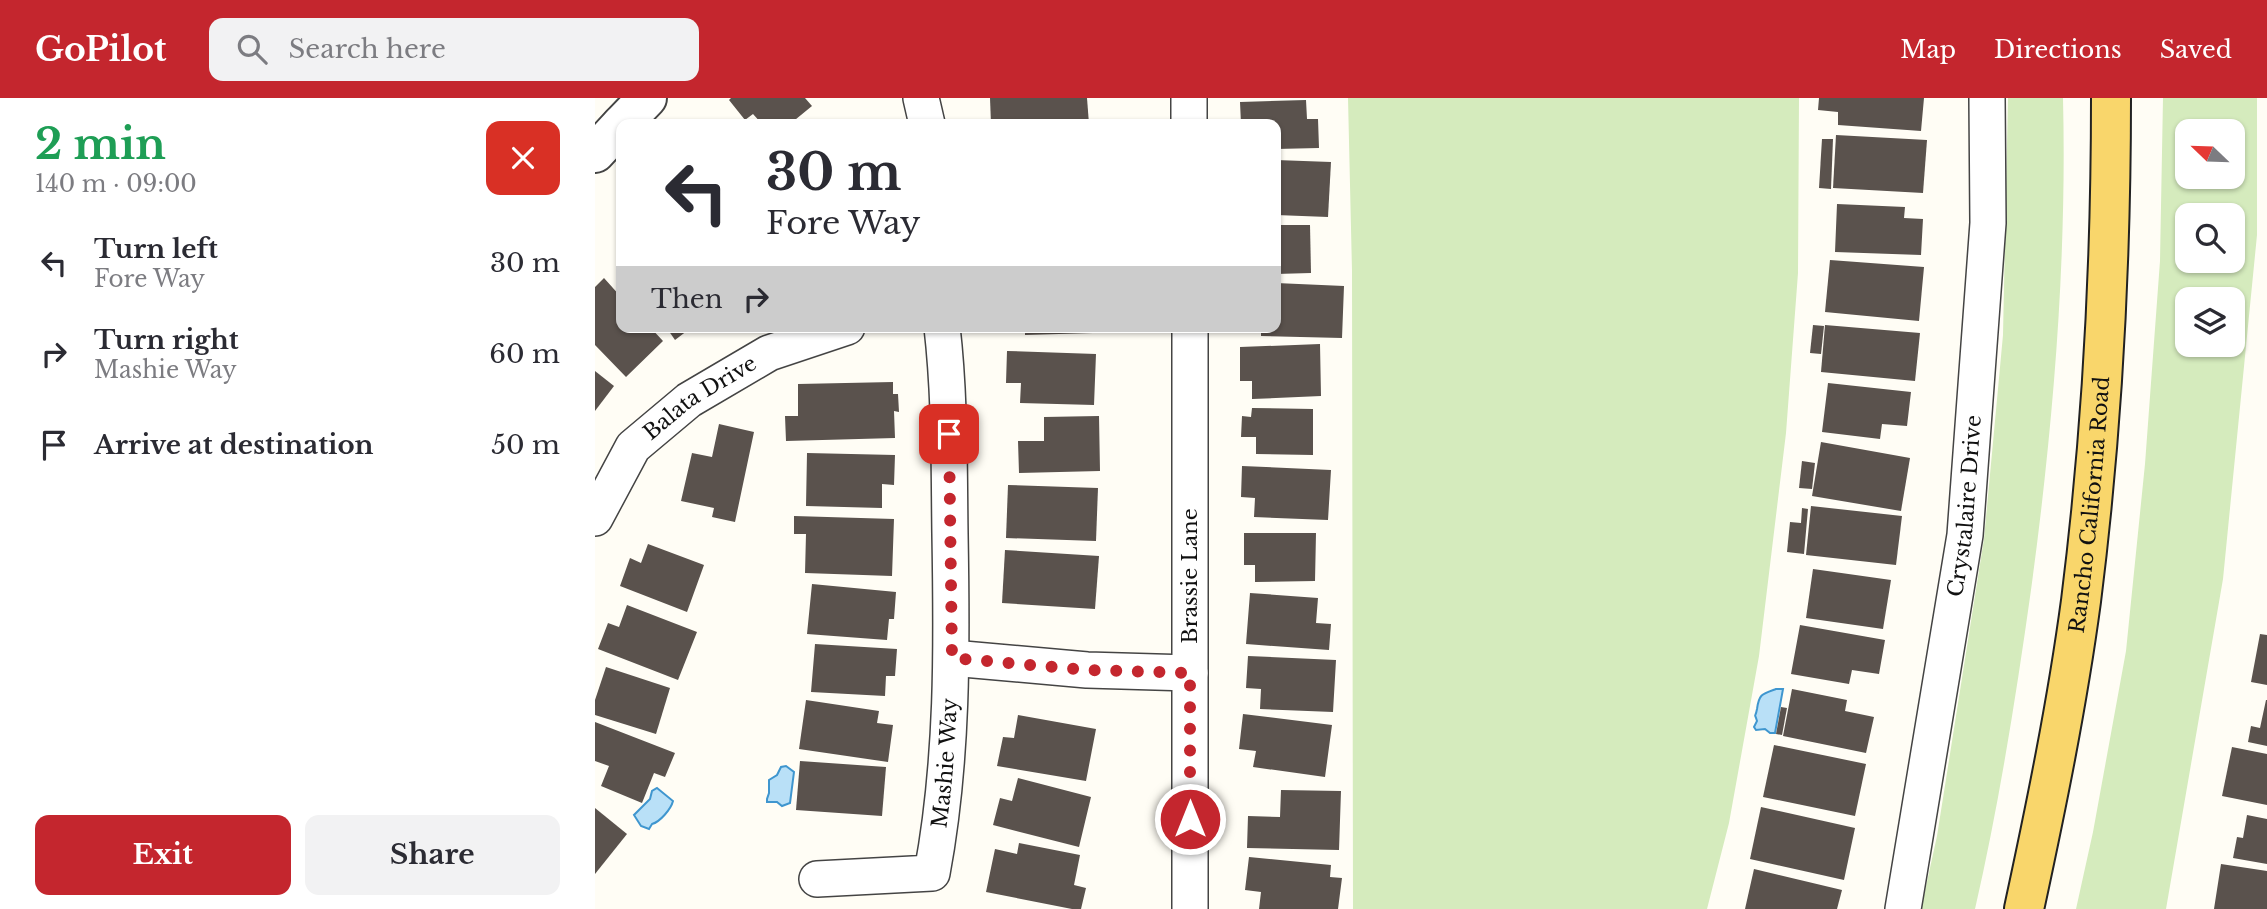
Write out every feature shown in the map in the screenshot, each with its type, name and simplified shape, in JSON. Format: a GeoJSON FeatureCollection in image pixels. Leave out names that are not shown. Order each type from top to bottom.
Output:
{"type":"FeatureCollection","features":[{"type":"Feature","properties":{"kind":"main road","name":"Rancho California Road"},"geometry":{"type":"LineString","coordinates":[[2024,909],[2054,773],[2081,601],[2099,414],[2111,200],[2111,98]]}},
{"type":"Feature","properties":{"kind":"street"},"geometry":{"type":"LineString","coordinates":[[628,119],[647,98]]}},
{"type":"Feature","properties":{"kind":"street"},"geometry":{"type":"LineString","coordinates":[[921,98],[926,119]]}},
{"type":"Feature","properties":{"kind":"street"},"geometry":{"type":"LineString","coordinates":[[1189,98],[1189,119]]}},
{"type":"Feature","properties":{"kind":"street","name":"Crystalaire Drive"},"geometry":{"type":"LineString","coordinates":[[1903,909],[1965,536],[1988,223],[1987,98]]}},
{"type":"Feature","properties":{"kind":"street"},"geometry":{"type":"LineString","coordinates":[[595,153],[616,131]]}},
{"type":"Feature","properties":{"kind":"street","name":"Balata Drive"},"geometry":{"type":"LineString","coordinates":[[595,518],[633,447],[689,400],[769,353],[829,333]]}},
{"type":"Feature","properties":{"kind":"street","name":"Mashie Way"},"geometry":{"type":"LineString","coordinates":[[817,879],[932,873],[946,771],[952,658],[948,379],[943,333]]}},
{"type":"Feature","properties":{"kind":"street","name":"Brassie Lane"},"geometry":{"type":"LineString","coordinates":[[1190,333],[1190,909]]}},
{"type":"Feature","properties":{"kind":"street"},"geometry":{"type":"LineString","coordinates":[[952,658],[1087,670],[1190,673]]}},
{"type":"Feature","properties":{"kind":"green space"},"geometry":{"type":"Polygon","coordinates":[[[1348,98],[1799,98],[1798,273],[1786,433],[1759,656],[1729,823],[1707,909],[1353,909],[1352,271],[1348,98]]]}},
{"type":"Feature","properties":{"kind":"green space"},"geometry":{"type":"Polygon","coordinates":[[[2008,98],[2063,98],[2063,221],[2057,345],[2046,468],[2013,710],[1975,909],[1921,909],[1937,836],[1984,539],[2003,335],[2008,98]]]}},
{"type":"Feature","properties":{"kind":"green space"},"geometry":{"type":"Polygon","coordinates":[[[2163,98],[2257,98],[2257,235],[2245,356],[2245,287],[2175,287],[2175,357],[2245,357],[2223,579],[2166,909],[2076,909],[2126,651],[2145,464],[2160,261],[2163,98]]]}},
{"type":"Feature","properties":{"kind":"water"},"geometry":{"type":"Polygon","coordinates":[[[1776,689],[1783,689],[1775,733],[1765,729],[1756,730],[1755,715],[1760,697],[1776,689]]]}},
{"type":"Feature","properties":{"kind":"water"},"geometry":{"type":"Polygon","coordinates":[[[786,766],[794,772],[790,803],[782,806],[777,802],[767,802],[769,780],[777,775],[781,767],[786,766]]]}},
{"type":"Feature","properties":{"kind":"water"},"geometry":{"type":"Polygon","coordinates":[[[657,788],[673,801],[665,815],[649,829],[641,826],[634,815],[657,788]]]}},
{"type":"Feature","properties":{"kind":"building"},"geometry":{"type":"Polygon","coordinates":[[[805,98],[812,106],[796,119],[758,119],[753,114],[744,119],[729,100],[805,98]]]}},
{"type":"Feature","properties":{"kind":"building"},"geometry":{"type":"Polygon","coordinates":[[[990,98],[1087,98],[1089,119],[991,119],[990,98]]]}},
{"type":"Feature","properties":{"kind":"building"},"geometry":{"type":"Polygon","coordinates":[[[1819,98],[1924,98],[1921,131],[1838,125],[1838,112],[1818,110],[1819,98]]]}},
{"type":"Feature","properties":{"kind":"building"},"geometry":{"type":"Polygon","coordinates":[[[1306,100],[1307,119],[1318,119],[1319,148],[1281,149],[1281,119],[1241,119],[1240,102],[1306,100]]]}},
{"type":"Feature","properties":{"kind":"building"},"geometry":{"type":"Polygon","coordinates":[[[1836,135],[1927,140],[1923,193],[1833,188],[1836,135]]]}},
{"type":"Feature","properties":{"kind":"building"},"geometry":{"type":"Polygon","coordinates":[[[1822,139],[1833,139],[1831,189],[1819,188],[1822,139]]]}},
{"type":"Feature","properties":{"kind":"building"},"geometry":{"type":"Polygon","coordinates":[[[1281,160],[1331,162],[1328,217],[1281,215],[1281,160]]]}},
{"type":"Feature","properties":{"kind":"building"},"geometry":{"type":"Polygon","coordinates":[[[1837,204],[1905,207],[1904,218],[1923,219],[1921,255],[1835,252],[1837,204]]]}},
{"type":"Feature","properties":{"kind":"building"},"geometry":{"type":"Polygon","coordinates":[[[1281,225],[1310,225],[1311,273],[1281,274],[1281,225]]]}},
{"type":"Feature","properties":{"kind":"building"},"geometry":{"type":"Polygon","coordinates":[[[1830,260],[1924,267],[1919,321],[1825,312],[1830,260]]]}},
{"type":"Feature","properties":{"kind":"building"},"geometry":{"type":"Polygon","coordinates":[[[604,278],[616,291],[616,333],[656,333],[663,341],[626,377],[595,345],[595,287],[604,278]]]}},
{"type":"Feature","properties":{"kind":"building"},"geometry":{"type":"Polygon","coordinates":[[[1281,283],[1344,286],[1342,338],[1261,336],[1261,333],[1281,333],[1281,283]]]}},
{"type":"Feature","properties":{"kind":"building"},"geometry":{"type":"Polygon","coordinates":[[[1813,325],[1824,326],[1821,354],[1810,353],[1813,325]]]}},
{"type":"Feature","properties":{"kind":"building"},"geometry":{"type":"Polygon","coordinates":[[[1825,325],[1920,333],[1915,381],[1821,372],[1825,325]]]}},
{"type":"Feature","properties":{"kind":"building"},"geometry":{"type":"Polygon","coordinates":[[[670,333],[684,333],[675,340],[670,333]]]}},
{"type":"Feature","properties":{"kind":"building"},"geometry":{"type":"Polygon","coordinates":[[[1025,333],[1093,333],[1025,335],[1025,333]]]}},
{"type":"Feature","properties":{"kind":"building"},"geometry":{"type":"Polygon","coordinates":[[[1320,344],[1321,396],[1252,399],[1252,381],[1240,381],[1240,347],[1320,344]]]}},
{"type":"Feature","properties":{"kind":"building"},"geometry":{"type":"Polygon","coordinates":[[[1007,351],[1096,354],[1094,405],[1020,403],[1021,383],[1006,383],[1007,351]]]}},
{"type":"Feature","properties":{"kind":"building"},"geometry":{"type":"Polygon","coordinates":[[[595,371],[614,386],[595,411],[595,371]]]}},
{"type":"Feature","properties":{"kind":"building"},"geometry":{"type":"Polygon","coordinates":[[[893,382],[893,394],[898,394],[899,412],[894,411],[895,438],[786,441],[785,416],[798,416],[798,384],[893,382]]]}},
{"type":"Feature","properties":{"kind":"building"},"geometry":{"type":"Polygon","coordinates":[[[1828,383],[1911,392],[1907,426],[1882,424],[1880,439],[1822,432],[1828,383]]]}},
{"type":"Feature","properties":{"kind":"building"},"geometry":{"type":"Polygon","coordinates":[[[1252,408],[1313,409],[1313,455],[1256,454],[1256,437],[1241,437],[1242,416],[1251,417],[1252,408]]]}},
{"type":"Feature","properties":{"kind":"building"},"geometry":{"type":"Polygon","coordinates":[[[1099,416],[1100,471],[1019,473],[1018,441],[1044,441],[1044,417],[1099,416]]]}},
{"type":"Feature","properties":{"kind":"building"},"geometry":{"type":"Polygon","coordinates":[[[719,424],[754,432],[735,522],[712,517],[714,508],[681,501],[692,453],[712,457],[719,424]]]}},
{"type":"Feature","properties":{"kind":"building"},"geometry":{"type":"Polygon","coordinates":[[[1821,442],[1910,458],[1901,511],[1812,496],[1821,442]]]}},
{"type":"Feature","properties":{"kind":"building"},"geometry":{"type":"Polygon","coordinates":[[[807,453],[895,455],[894,485],[882,484],[882,508],[806,506],[807,453]]]}},
{"type":"Feature","properties":{"kind":"building"},"geometry":{"type":"Polygon","coordinates":[[[1802,461],[1815,463],[1812,489],[1799,488],[1802,461]]]}},
{"type":"Feature","properties":{"kind":"building"},"geometry":{"type":"Polygon","coordinates":[[[1242,466],[1331,470],[1328,520],[1254,517],[1255,498],[1241,497],[1242,466]]]}},
{"type":"Feature","properties":{"kind":"building"},"geometry":{"type":"Polygon","coordinates":[[[1008,485],[1098,488],[1096,541],[1006,538],[1008,485]]]}},
{"type":"Feature","properties":{"kind":"building"},"geometry":{"type":"Polygon","coordinates":[[[1811,506],[1902,516],[1896,565],[1806,555],[1811,506]]]}},
{"type":"Feature","properties":{"kind":"building"},"geometry":{"type":"Polygon","coordinates":[[[1802,508],[1808,509],[1804,554],[1787,552],[1790,522],[1801,523],[1802,508]]]}},
{"type":"Feature","properties":{"kind":"building"},"geometry":{"type":"Polygon","coordinates":[[[794,516],[894,519],[892,576],[805,573],[806,534],[794,534],[794,516]]]}},
{"type":"Feature","properties":{"kind":"building"},"geometry":{"type":"Polygon","coordinates":[[[1244,533],[1316,533],[1315,581],[1255,582],[1255,565],[1244,565],[1244,533]]]}},
{"type":"Feature","properties":{"kind":"building"},"geometry":{"type":"Polygon","coordinates":[[[648,544],[704,565],[687,612],[620,586],[630,558],[641,563],[648,544]]]}},
{"type":"Feature","properties":{"kind":"building"},"geometry":{"type":"Polygon","coordinates":[[[1005,550],[1099,556],[1095,609],[1002,603],[1005,550]]]}},
{"type":"Feature","properties":{"kind":"building"},"geometry":{"type":"Polygon","coordinates":[[[1813,569],[1891,580],[1883,629],[1806,618],[1813,569]]]}},
{"type":"Feature","properties":{"kind":"building"},"geometry":{"type":"Polygon","coordinates":[[[812,584],[896,592],[894,619],[889,619],[887,640],[807,634],[812,584]]]}},
{"type":"Feature","properties":{"kind":"building"},"geometry":{"type":"Polygon","coordinates":[[[1250,593],[1318,598],[1316,623],[1331,624],[1329,650],[1246,644],[1250,593]]]}},
{"type":"Feature","properties":{"kind":"building"},"geometry":{"type":"Polygon","coordinates":[[[627,605],[697,632],[678,680],[598,649],[608,623],[619,627],[627,605]]]}},
{"type":"Feature","properties":{"kind":"building"},"geometry":{"type":"Polygon","coordinates":[[[1800,625],[1885,640],[1879,674],[1852,670],[1849,684],[1791,674],[1800,625]]]}},
{"type":"Feature","properties":{"kind":"building"},"geometry":{"type":"Polygon","coordinates":[[[2260,634],[2267,635],[2267,685],[2251,682],[2260,634]]]}},
{"type":"Feature","properties":{"kind":"building"},"geometry":{"type":"Polygon","coordinates":[[[815,644],[897,649],[895,676],[886,676],[885,696],[811,692],[815,644]]]}},
{"type":"Feature","properties":{"kind":"building"},"geometry":{"type":"Polygon","coordinates":[[[1248,656],[1336,660],[1333,712],[1260,709],[1261,689],[1246,688],[1248,656]]]}},
{"type":"Feature","properties":{"kind":"building"},"geometry":{"type":"Polygon","coordinates":[[[606,667],[670,688],[656,734],[595,715],[595,700],[606,667]]]}},
{"type":"Feature","properties":{"kind":"building"},"geometry":{"type":"Polygon","coordinates":[[[1792,689],[1847,700],[1845,711],[1874,717],[1866,753],[1783,736],[1792,689]]]}},
{"type":"Feature","properties":{"kind":"building"},"geometry":{"type":"Polygon","coordinates":[[[806,700],[879,711],[877,723],[893,725],[888,762],[799,749],[806,700]]]}},
{"type":"Feature","properties":{"kind":"building"},"geometry":{"type":"Polygon","coordinates":[[[2266,700],[2267,746],[2248,742],[2251,726],[2260,728],[2266,700]]]}},
{"type":"Feature","properties":{"kind":"building"},"geometry":{"type":"Polygon","coordinates":[[[1781,707],[1787,708],[1782,735],[1776,734],[1781,707]]]}},
{"type":"Feature","properties":{"kind":"building"},"geometry":{"type":"Polygon","coordinates":[[[1243,714],[1332,725],[1325,777],[1253,767],[1256,751],[1239,749],[1243,714]]]}},
{"type":"Feature","properties":{"kind":"building"},"geometry":{"type":"Polygon","coordinates":[[[1018,715],[1096,729],[1086,781],[997,766],[1003,737],[1014,738],[1018,715]]]}},
{"type":"Feature","properties":{"kind":"building"},"geometry":{"type":"Polygon","coordinates":[[[595,722],[675,753],[665,777],[654,773],[642,803],[601,786],[609,766],[595,761],[595,722]]]}},
{"type":"Feature","properties":{"kind":"building"},"geometry":{"type":"Polygon","coordinates":[[[1774,745],[1866,764],[1855,816],[1763,797],[1774,745]]]}},
{"type":"Feature","properties":{"kind":"building"},"geometry":{"type":"Polygon","coordinates":[[[2232,747],[2267,754],[2267,805],[2222,796],[2232,747]]]}},
{"type":"Feature","properties":{"kind":"building"},"geometry":{"type":"Polygon","coordinates":[[[800,761],[886,767],[882,816],[796,810],[800,761]]]}},
{"type":"Feature","properties":{"kind":"building"},"geometry":{"type":"Polygon","coordinates":[[[1018,778],[1091,797],[1079,847],[993,825],[1000,798],[1012,801],[1018,778]]]}},
{"type":"Feature","properties":{"kind":"building"},"geometry":{"type":"Polygon","coordinates":[[[1281,790],[1341,791],[1339,850],[1247,848],[1248,816],[1280,817],[1281,790]]]}},
{"type":"Feature","properties":{"kind":"building"},"geometry":{"type":"Polygon","coordinates":[[[1761,807],[1855,828],[1844,880],[1750,859],[1761,807]]]}},
{"type":"Feature","properties":{"kind":"building"},"geometry":{"type":"Polygon","coordinates":[[[595,808],[627,834],[595,874],[595,808]]]}},
{"type":"Feature","properties":{"kind":"building"},"geometry":{"type":"Polygon","coordinates":[[[2247,815],[2267,819],[2267,864],[2233,858],[2237,837],[2243,838],[2247,815]]]}},
{"type":"Feature","properties":{"kind":"building"},"geometry":{"type":"Polygon","coordinates":[[[1019,843],[1080,855],[1074,885],[1086,888],[1081,909],[986,892],[995,849],[1017,854],[1019,843]]]}},
{"type":"Feature","properties":{"kind":"building"},"geometry":{"type":"Polygon","coordinates":[[[1249,857],[1331,865],[1330,877],[1342,878],[1338,909],[1259,909],[1261,892],[1245,890],[1249,857]]]}},
{"type":"Feature","properties":{"kind":"building"},"geometry":{"type":"Polygon","coordinates":[[[2221,864],[2267,871],[2267,909],[2214,909],[2221,864]]]}},
{"type":"Feature","properties":{"kind":"building"},"geometry":{"type":"Polygon","coordinates":[[[1754,869],[1842,890],[1837,909],[1745,909],[1754,869]]]}},
{"type":"Feature","properties":{"kind":"route"},"geometry":{"type":"LineString","coordinates":[[949,434],[952,658],[1087,670],[1190,673],[1190,819]]}}]}
